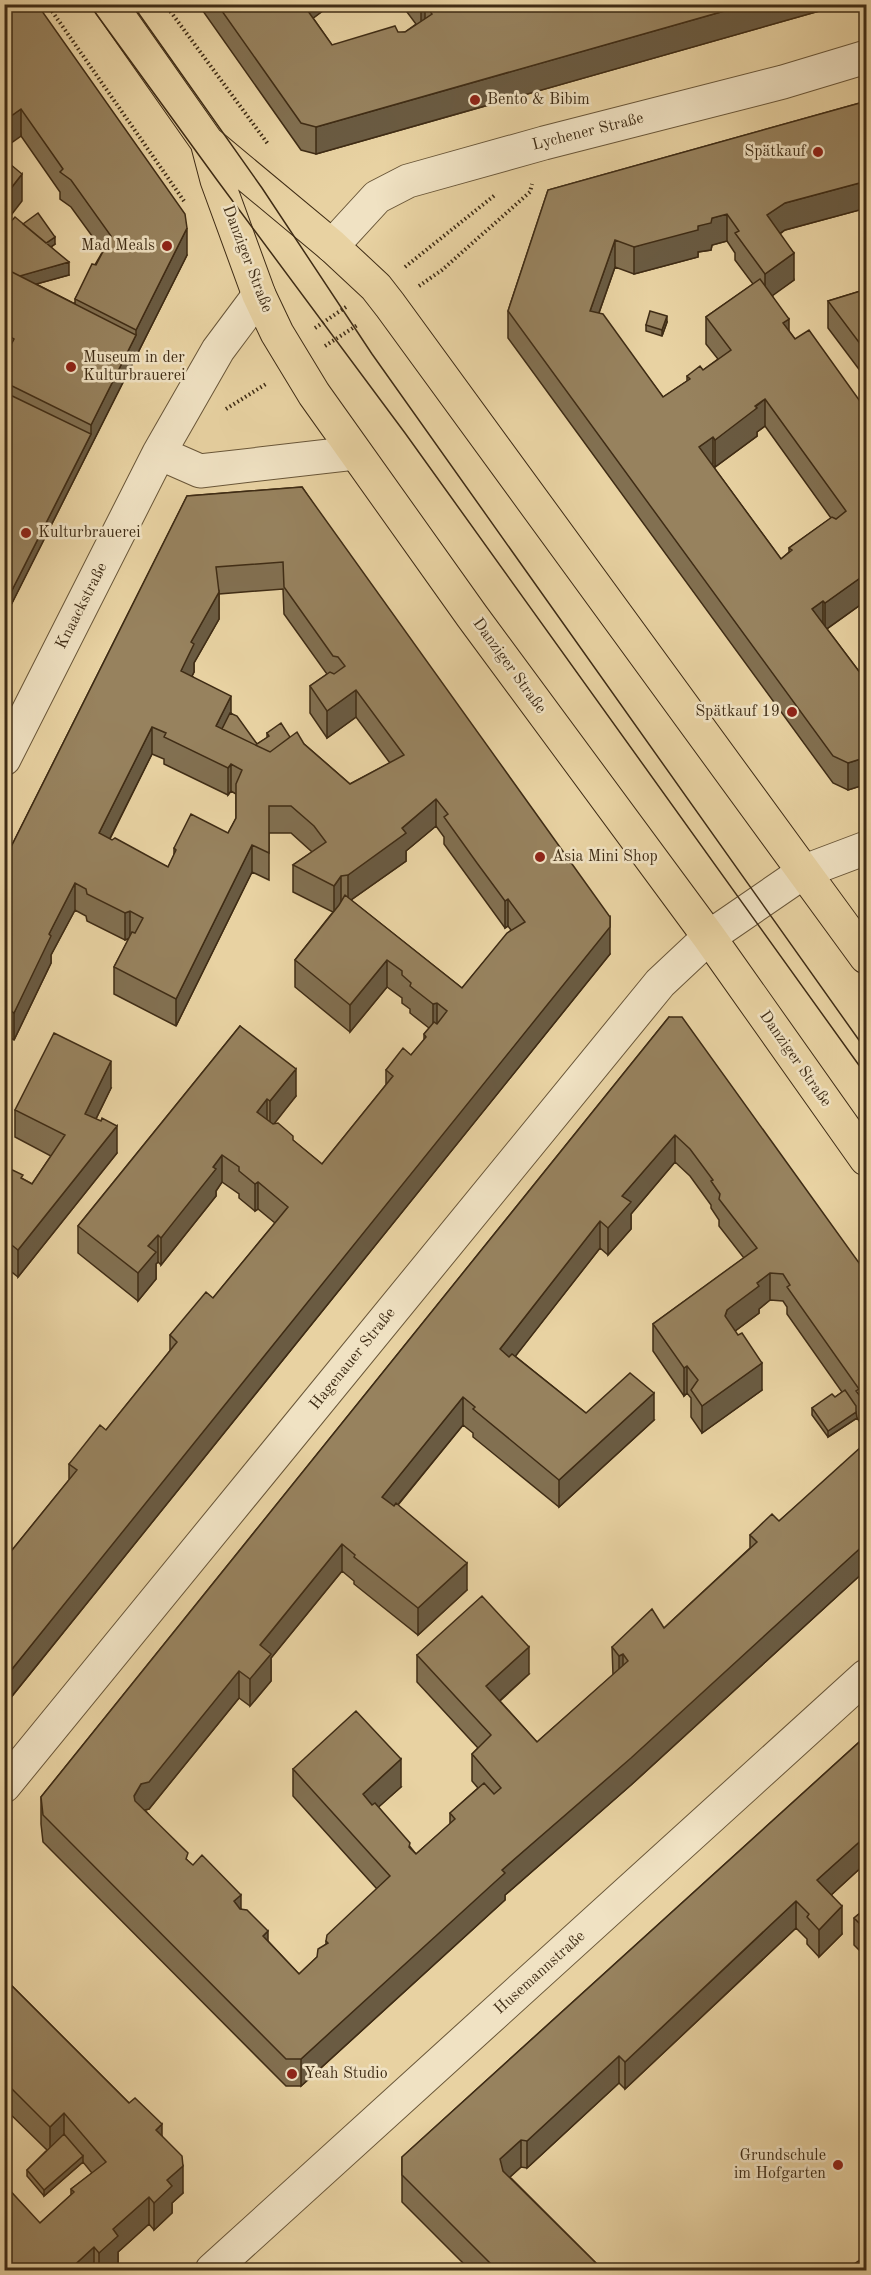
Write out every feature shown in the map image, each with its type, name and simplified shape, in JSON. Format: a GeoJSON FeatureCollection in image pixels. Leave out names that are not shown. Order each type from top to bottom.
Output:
{"type":"FeatureCollection","features":[{"type":"Feature","properties":{"kind":"main road","name":"Danziger Straße"},"geometry":{"type":"LineString","coordinates":[[110,4],[207,142],[332,246],[383,296],[867,957]]}},
{"type":"Feature","properties":{"kind":"main road","name":"Danziger Straße"},"geometry":{"type":"LineString","coordinates":[[207,142],[217,180],[259,295],[291,356],[355,453],[709,937],[867,1159]]}},
{"type":"Feature","properties":{"kind":"street","name":"Lychener Straße"},"geometry":{"type":"LineString","coordinates":[[332,246],[377,197],[408,181],[544,143],[783,82],[867,57]]}},
{"type":"Feature","properties":{"kind":"street","name":"Knaackstraße"},"geometry":{"type":"LineString","coordinates":[[4,759],[159,453],[218,350],[259,295]]}},
{"type":"Feature","properties":{"kind":"street"},"geometry":{"type":"LineString","coordinates":[[159,453],[200,471],[355,453]]}},
{"type":"Feature","properties":{"kind":"street","name":"Hagenauer Straße"},"geometry":{"type":"LineString","coordinates":[[4,1786],[660,983],[709,937],[805,871],[867,848]]}},
{"type":"Feature","properties":{"kind":"street","name":"Husemannstraße"},"geometry":{"type":"LineString","coordinates":[[212,2271],[867,1676]]}},
{"type":"Feature","properties":{"kind":"path"},"geometry":{"type":"LineString","coordinates":[[47,4],[186,203]]}},
{"type":"Feature","properties":{"kind":"path"},"geometry":{"type":"LineString","coordinates":[[165,4],[275,153]]}},
{"type":"Feature","properties":{"kind":"path"},"geometry":{"type":"LineString","coordinates":[[245,396],[291,356],[383,296],[442,270],[530,192],[544,143]]}},
{"type":"Feature","properties":{"kind":"path"},"geometry":{"type":"LineString","coordinates":[[291,356],[383,296],[413,262],[500,191]]}},
{"type":"Feature","properties":{"kind":"building"},"geometry":{"type":"Polygon","coordinates":[[[4,4],[37,4],[185,214],[187,228],[136,330],[75,299],[92,264],[96,265],[111,236],[71,180],[60,172],[63,169],[21,109],[4,121],[4,4]]]}},
{"type":"Feature","properties":{"kind":"building"},"geometry":{"type":"Polygon","coordinates":[[[217,4],[303,4],[332,45],[395,26],[398,32],[405,32],[432,14],[425,4],[749,4],[316,127],[301,123],[217,4]]]}},
{"type":"Feature","properties":{"kind":"building"},"geometry":{"type":"Polygon","coordinates":[[[867,101],[867,181],[785,203],[767,215],[794,253],[765,274],[735,233],[739,231],[727,214],[712,218],[711,223],[698,226],[698,230],[634,247],[615,240],[590,311],[603,314],[663,397],[690,379],[687,376],[700,366],[703,370],[731,350],[706,317],[760,279],[789,319],[783,323],[795,339],[809,330],[867,411],[867,573],[825,603],[823,601],[812,609],[867,682],[867,757],[848,763],[833,756],[508,311],[548,190],[867,101]],[[765,399],[755,406],[757,408],[715,440],[713,437],[699,447],[781,559],[792,550],[789,548],[832,517],[836,519],[846,511],[765,399]]]}},
{"type":"Feature","properties":{"kind":"building"},"geometry":{"type":"Polygon","coordinates":[[[4,159],[22,174],[5,196],[4,196],[4,159]]]}},
{"type":"Feature","properties":{"kind":"building"},"geometry":{"type":"Polygon","coordinates":[[[38,213],[55,237],[46,243],[23,224],[38,213]]]}},
{"type":"Feature","properties":{"kind":"building"},"geometry":{"type":"Polygon","coordinates":[[[15,217],[69,262],[20,276],[8,270],[4,271],[4,229],[15,217]]]}},
{"type":"Feature","properties":{"kind":"building","name":"Museum in der Kulturbrauerei"},"geometry":{"type":"Polygon","coordinates":[[[8,270],[136,335],[91,425],[4,382],[4,358],[14,339],[4,333],[4,271],[8,270]]]}},
{"type":"Feature","properties":{"kind":"building"},"geometry":{"type":"Polygon","coordinates":[[[867,289],[867,353],[828,301],[867,289]]]}},
{"type":"Feature","properties":{"kind":"building"},"geometry":{"type":"Polygon","coordinates":[[[650,311],[667,316],[662,330],[646,325],[650,311]]]}},
{"type":"Feature","properties":{"kind":"building"},"geometry":{"type":"Polygon","coordinates":[[[4,392],[91,434],[4,606],[4,392]]]}},
{"type":"Feature","properties":{"kind":"building"},"geometry":{"type":"Polygon","coordinates":[[[302,487],[610,917],[610,927],[4,1679],[4,1560],[77,1470],[69,1464],[100,1425],[106,1430],[177,1342],[170,1335],[206,1292],[213,1298],[288,1207],[258,1182],[255,1184],[239,1171],[239,1167],[222,1155],[213,1167],[216,1169],[161,1238],[158,1235],[148,1246],[156,1252],[138,1273],[78,1226],[240,1026],[296,1069],[270,1101],[267,1099],[257,1112],[273,1124],[278,1123],[293,1136],[293,1140],[322,1164],[393,1076],[386,1070],[403,1048],[411,1055],[426,1037],[424,1034],[434,1022],[437,1024],[447,1011],[437,1003],[433,1004],[410,986],[411,983],[402,975],[402,971],[387,960],[350,1005],[295,960],[345,895],[462,988],[507,933],[525,922],[508,899],[505,901],[477,863],[444,817],[448,814],[436,799],[402,828],[406,833],[348,875],[341,876],[334,886],[293,865],[326,842],[314,826],[291,806],[269,806],[269,853],[252,845],[176,999],[114,967],[132,932],[135,933],[143,918],[130,911],[125,913],[87,894],[86,889],[75,883],[49,934],[51,936],[14,1013],[9,1010],[4,1019],[4,861],[187,496],[302,487]],[[283,562],[216,567],[219,592],[191,642],[194,644],[181,671],[231,696],[216,726],[270,752],[297,732],[304,744],[350,784],[404,755],[356,690],[327,711],[310,686],[330,672],[334,674],[345,666],[338,657],[333,656],[284,587],[283,562]],[[152,727],[99,833],[112,840],[115,838],[168,867],[176,850],[174,848],[191,814],[228,833],[236,818],[236,784],[242,770],[231,764],[228,768],[164,737],[166,733],[152,727]]]}},
{"type":"Feature","properties":{"kind":"building"},"geometry":{"type":"Polygon","coordinates":[[[867,636],[867,648],[861,640],[867,636]]]}},
{"type":"Feature","properties":{"kind":"building"},"geometry":{"type":"Polygon","coordinates":[[[230,713],[237,716],[257,744],[269,736],[267,733],[281,723],[290,737],[270,752],[222,729],[230,713]]]}},
{"type":"Feature","properties":{"kind":"building"},"geometry":{"type":"Polygon","coordinates":[[[669,1017],[682,1017],[867,1274],[867,1405],[856,1391],[859,1389],[787,1287],[790,1285],[783,1274],[770,1273],[757,1283],[759,1286],[727,1310],[725,1316],[738,1335],[742,1333],[762,1363],[702,1406],[691,1390],[698,1380],[687,1366],[684,1368],[653,1324],[757,1248],[719,1199],[720,1194],[711,1181],[713,1180],[690,1149],[675,1135],[622,1196],[631,1202],[608,1228],[600,1221],[500,1349],[509,1357],[512,1354],[586,1413],[630,1373],[654,1393],[559,1480],[473,1409],[475,1407],[463,1397],[382,1497],[394,1506],[396,1503],[467,1563],[418,1608],[354,1557],[355,1555],[342,1544],[260,1645],[271,1654],[250,1679],[239,1671],[149,1782],[141,1784],[134,1796],[135,1801],[188,1853],[186,1859],[193,1865],[202,1855],[241,1895],[234,1901],[240,1909],[247,1910],[268,1931],[263,1936],[299,1974],[317,1957],[318,1949],[328,1943],[327,1935],[390,1876],[293,1769],[356,1711],[401,1759],[363,1794],[372,1805],[375,1803],[410,1843],[409,1847],[416,1854],[455,1819],[450,1813],[484,1783],[494,1794],[501,1788],[472,1754],[491,1735],[417,1655],[482,1596],[529,1647],[486,1686],[537,1742],[628,1661],[623,1654],[619,1656],[612,1647],[652,1609],[664,1628],[757,1542],[750,1535],[772,1514],[779,1521],[861,1447],[867,1445],[867,1542],[631,1758],[502,1870],[505,1873],[301,2059],[286,2059],[43,1815],[41,1797],[669,1017]]]}},
{"type":"Feature","properties":{"kind":"building"},"geometry":{"type":"Polygon","coordinates":[[[54,1033],[111,1061],[85,1114],[101,1121],[102,1118],[117,1126],[18,1250],[4,1239],[4,1166],[23,1175],[21,1178],[32,1184],[65,1135],[15,1110],[54,1033]]]}},
{"type":"Feature","properties":{"kind":"building"},"geometry":{"type":"Polygon","coordinates":[[[845,1390],[856,1406],[856,1412],[828,1431],[812,1408],[832,1394],[835,1397],[845,1390]]]}},
{"type":"Feature","properties":{"kind":"building"},"geometry":{"type":"Polygon","coordinates":[[[867,1735],[867,1835],[817,1880],[842,1906],[819,1930],[807,1917],[809,1914],[796,1901],[625,2062],[619,2056],[527,2141],[521,2140],[500,2159],[503,2171],[604,2271],[498,2271],[402,2175],[402,2157],[867,1735]]]}},
{"type":"Feature","properties":{"kind":"building"},"geometry":{"type":"Polygon","coordinates":[[[867,1907],[867,1931],[854,1918],[867,1907]]]}},
{"type":"Feature","properties":{"kind":"building"},"geometry":{"type":"Polygon","coordinates":[[[4,1978],[129,2103],[135,2098],[162,2124],[156,2130],[182,2156],[183,2166],[167,2180],[172,2186],[154,2203],[149,2197],[113,2229],[118,2236],[99,2253],[94,2247],[68,2271],[4,2271],[4,2184],[40,2223],[74,2192],[71,2189],[106,2162],[64,2113],[50,2127],[4,2081],[4,1978]]]}},
{"type":"Feature","properties":{"kind":"building"},"geometry":{"type":"Polygon","coordinates":[[[64,2134],[83,2156],[44,2190],[27,2170],[64,2134]]]}},
{"type":"Feature","properties":{"kind":"building"},"geometry":{"type":"Polygon","coordinates":[[[867,2255],[867,2271],[850,2271],[852,2270],[850,2267],[867,2255]]]}},
{"type":"Feature","properties":{"kind":"tram line"},"geometry":{"type":"LineString","coordinates":[[89,4],[405,433],[866,1075]]}},
{"type":"Feature","properties":{"kind":"tram line"},"geometry":{"type":"LineString","coordinates":[[132,4],[262,188],[372,354],[866,1050]]}},
{"type":"Feature","properties":{"kind":"place","name":"Bento & Bibim"},"geometry":{"type":"Point","coordinates":[475,100]}},
{"type":"Feature","properties":{"kind":"place","name":"Spätkauf"},"geometry":{"type":"Point","coordinates":[818,152]}},
{"type":"Feature","properties":{"kind":"place","name":"Mad Meals"},"geometry":{"type":"Point","coordinates":[167,246]}},
{"type":"Feature","properties":{"kind":"place","name":"Museum in der Kulturbrauerei"},"geometry":{"type":"Point","coordinates":[71,367]}},
{"type":"Feature","properties":{"kind":"place","name":"Kulturbrauerei"},"geometry":{"type":"Point","coordinates":[26,533]}},
{"type":"Feature","properties":{"kind":"place","name":"Spätkauf 19"},"geometry":{"type":"Point","coordinates":[792,712]}},
{"type":"Feature","properties":{"kind":"place","name":"Asia Mini Shop"},"geometry":{"type":"Point","coordinates":[540,857]}},
{"type":"Feature","properties":{"kind":"place","name":"Yeah Studio"},"geometry":{"type":"Point","coordinates":[292,2074]}},
{"type":"Feature","properties":{"kind":"place","name":"Grundschule im Hofgarten"},"geometry":{"type":"Point","coordinates":[838,2165]}}]}
